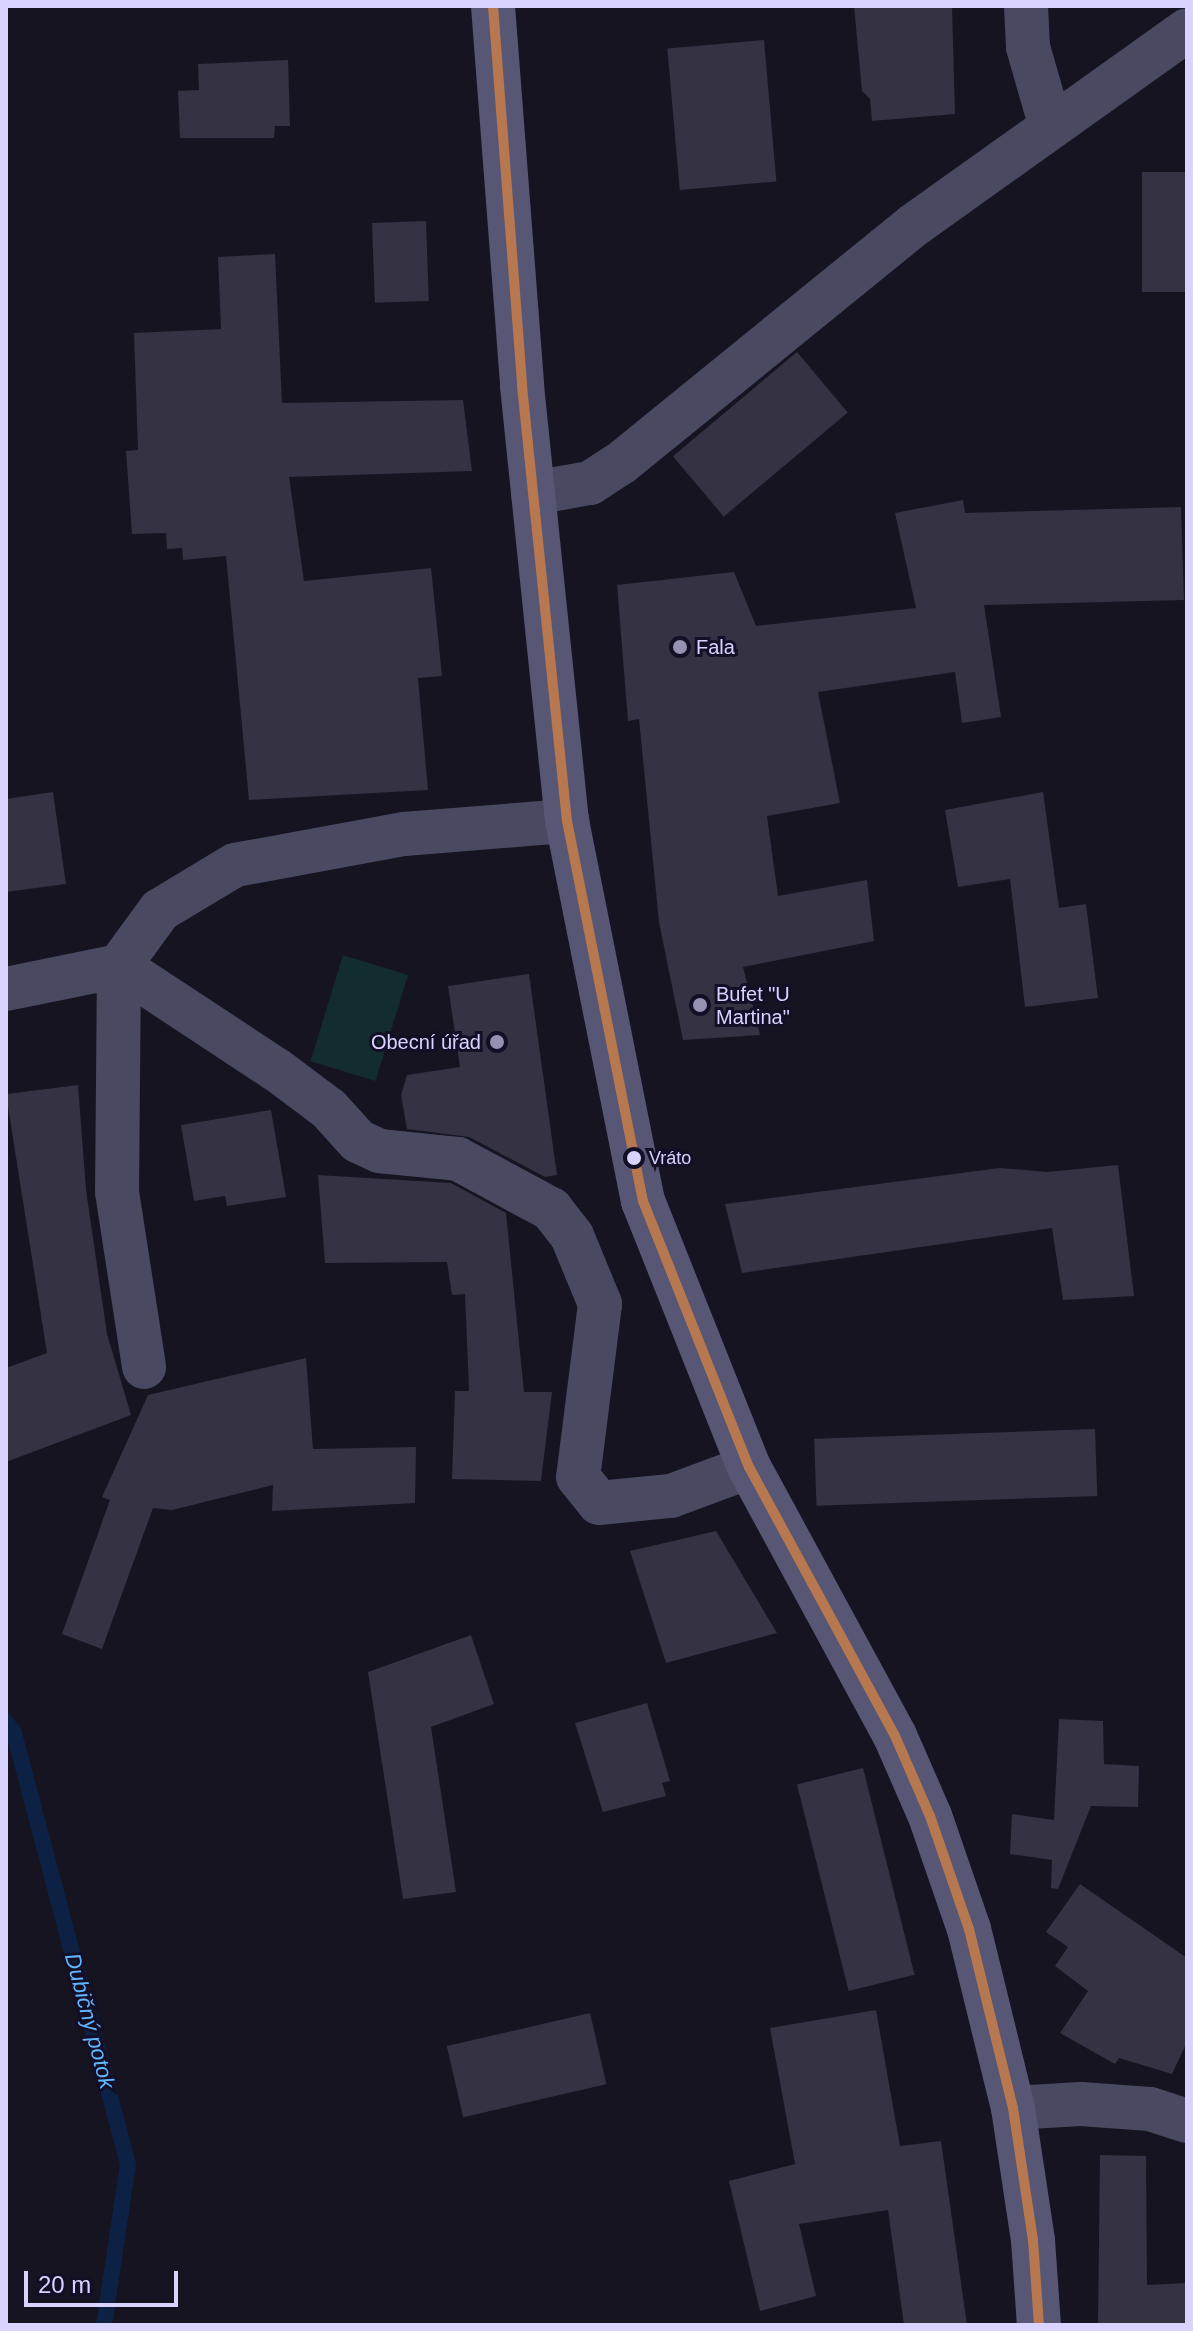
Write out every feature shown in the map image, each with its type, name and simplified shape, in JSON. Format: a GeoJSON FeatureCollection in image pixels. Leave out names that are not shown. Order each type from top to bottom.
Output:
{"type":"FeatureCollection","features":[{"type":"Feature","properties":{"kind":"main road"},"geometry":{"type":"LineString","coordinates":[[493,6],[533,493],[567,821],[643,1201],[749,1467],[889,1724],[930,1816],[969,1929],[1013,2108],[1033,2240],[1039,2325]]}},
{"type":"Feature","properties":{"kind":"street"},"geometry":{"type":"LineString","coordinates":[[1026,6],[1028,47],[1051,127]]}},
{"type":"Feature","properties":{"kind":"street"},"geometry":{"type":"LineString","coordinates":[[533,493],[590,483],[621,463],[914,225],[1187,30]]}},
{"type":"Feature","properties":{"kind":"street"},"geometry":{"type":"LineString","coordinates":[[144,1367],[117,1192],[119,966],[160,910],[235,865],[404,834],[567,821]]}},
{"type":"Feature","properties":{"kind":"street"},"geometry":{"type":"LineString","coordinates":[[6,989],[119,966],[277,1070],[329,1109],[358,1141],[379,1151],[458,1159],[551,1209],[572,1236],[600,1304],[578,1477],[599,1503],[671,1496],[749,1467]]}},
{"type":"Feature","properties":{"kind":"street"},"geometry":{"type":"LineString","coordinates":[[1013,2108],[1081,2104],[1150,2109],[1187,2121]]}},
{"type":"Feature","properties":{"kind":"green space"},"geometry":{"type":"Polygon","coordinates":[[[343,955],[408,975],[376,1081],[311,1061],[343,955]]]}},
{"type":"Feature","properties":{"kind":"building"},"geometry":{"type":"Polygon","coordinates":[[[854,6],[952,6],[955,114],[872,121],[870,99],[862,91],[854,6]]]}},
{"type":"Feature","properties":{"kind":"building"},"geometry":{"type":"Polygon","coordinates":[[[764,40],[776,181],[680,190],[667,48],[764,40]]]}},
{"type":"Feature","properties":{"kind":"building"},"geometry":{"type":"Polygon","coordinates":[[[288,60],[290,126],[275,126],[274,138],[180,138],[178,91],[199,90],[198,64],[288,60]]]}},
{"type":"Feature","properties":{"kind":"building"},"geometry":{"type":"Polygon","coordinates":[[[1142,172],[1187,172],[1187,292],[1142,292],[1142,172]]]}},
{"type":"Feature","properties":{"kind":"building"},"geometry":{"type":"Polygon","coordinates":[[[426,221],[429,301],[375,303],[372,223],[426,221]]]}},
{"type":"Feature","properties":{"kind":"building"},"geometry":{"type":"Polygon","coordinates":[[[275,254],[282,403],[463,400],[472,471],[289,477],[304,581],[431,568],[442,676],[418,678],[428,790],[249,800],[226,556],[183,560],[182,548],[167,549],[166,533],[132,534],[126,451],[138,450],[134,333],[221,329],[218,257],[275,254]]]}},
{"type":"Feature","properties":{"kind":"building"},"geometry":{"type":"Polygon","coordinates":[[[797,352],[848,413],[724,517],[673,456],[797,352]]]}},
{"type":"Feature","properties":{"kind":"building"},"geometry":{"type":"Polygon","coordinates":[[[963,500],[965,513],[1181,507],[1184,600],[984,605],[1001,717],[962,723],[955,672],[818,692],[840,803],[767,816],[778,896],[867,880],[874,941],[743,967],[760,1035],[683,1040],[659,922],[639,719],[628,721],[617,585],[734,572],[756,626],[916,608],[895,513],[963,500]]]}},
{"type":"Feature","properties":{"kind":"building"},"geometry":{"type":"Polygon","coordinates":[[[53,792],[66,884],[6,892],[6,799],[53,792]]]}},
{"type":"Feature","properties":{"kind":"building"},"geometry":{"type":"Polygon","coordinates":[[[1043,792],[1059,908],[1086,904],[1098,998],[1025,1007],[1010,879],[958,887],[945,810],[1043,792]]]}},
{"type":"Feature","properties":{"kind":"building","name":"Obecní úřad"},"geometry":{"type":"Polygon","coordinates":[[[529,974],[557,1175],[545,1177],[469,1137],[407,1129],[401,1095],[407,1075],[460,1067],[448,986],[529,974]]]}},
{"type":"Feature","properties":{"kind":"building"},"geometry":{"type":"Polygon","coordinates":[[[78,1085],[86,1190],[107,1334],[131,1415],[6,1462],[6,1368],[47,1353],[6,1094],[78,1085]]]}},
{"type":"Feature","properties":{"kind":"building"},"geometry":{"type":"Polygon","coordinates":[[[271,1110],[286,1197],[227,1206],[225,1196],[194,1201],[181,1125],[271,1110]]]}},
{"type":"Feature","properties":{"kind":"building"},"geometry":{"type":"Polygon","coordinates":[[[1118,1165],[1134,1296],[1063,1300],[1052,1228],[742,1273],[725,1204],[1000,1168],[1047,1172],[1118,1165]]]}},
{"type":"Feature","properties":{"kind":"building"},"geometry":{"type":"Polygon","coordinates":[[[318,1175],[451,1183],[506,1213],[524,1392],[552,1392],[541,1481],[452,1479],[455,1391],[469,1391],[465,1294],[452,1295],[447,1262],[325,1263],[318,1175]]]}},
{"type":"Feature","properties":{"kind":"building"},"geometry":{"type":"Polygon","coordinates":[[[306,1358],[313,1449],[416,1447],[415,1503],[272,1511],[273,1485],[172,1510],[153,1508],[102,1649],[62,1634],[110,1500],[102,1497],[148,1395],[306,1358]]]}},
{"type":"Feature","properties":{"kind":"building"},"geometry":{"type":"Polygon","coordinates":[[[1095,1429],[1097,1496],[817,1506],[814,1439],[1095,1429]]]}},
{"type":"Feature","properties":{"kind":"building"},"geometry":{"type":"Polygon","coordinates":[[[716,1531],[777,1633],[666,1663],[630,1551],[716,1531]]]}},
{"type":"Feature","properties":{"kind":"building"},"geometry":{"type":"Polygon","coordinates":[[[471,1635],[494,1704],[431,1727],[456,1892],[403,1899],[368,1672],[471,1635]]]}},
{"type":"Feature","properties":{"kind":"building"},"geometry":{"type":"Polygon","coordinates":[[[647,1703],[670,1781],[662,1783],[666,1796],[603,1812],[575,1723],[647,1703]]]}},
{"type":"Feature","properties":{"kind":"building"},"geometry":{"type":"Polygon","coordinates":[[[1059,1719],[1103,1721],[1104,1764],[1139,1766],[1138,1807],[1091,1806],[1058,1889],[1051,1888],[1052,1860],[1010,1854],[1012,1814],[1054,1820],[1059,1719]]]}},
{"type":"Feature","properties":{"kind":"building"},"geometry":{"type":"Polygon","coordinates":[[[863,1768],[915,1975],[849,1991],[797,1784],[863,1768]]]}},
{"type":"Feature","properties":{"kind":"building"},"geometry":{"type":"Polygon","coordinates":[[[1080,1884],[1187,1958],[1187,2042],[1172,2074],[1119,2058],[1115,2064],[1060,2033],[1088,1991],[1055,1966],[1068,1947],[1046,1932],[1080,1884]]]}},
{"type":"Feature","properties":{"kind":"building"},"geometry":{"type":"Polygon","coordinates":[[[876,2010],[900,2146],[941,2141],[967,2325],[904,2325],[888,2210],[799,2224],[816,2296],[760,2311],[729,2181],[795,2164],[770,2028],[876,2010]]]}},
{"type":"Feature","properties":{"kind":"building"},"geometry":{"type":"Polygon","coordinates":[[[590,2013],[606,2084],[463,2117],[447,2046],[590,2013]]]}},
{"type":"Feature","properties":{"kind":"building"},"geometry":{"type":"Polygon","coordinates":[[[1100,2155],[1146,2156],[1147,2285],[1187,2283],[1187,2325],[1098,2325],[1100,2155]]]}},
{"type":"Feature","properties":{"kind":"waterway","name":"Dubičný potok"},"geometry":{"type":"LineString","coordinates":[[6,1722],[14,1733],[128,2164],[104,2325]]}},
{"type":"Feature","properties":{"kind":"transit line"},"geometry":{"type":"LineString","coordinates":[[493,6],[522,386],[567,821],[643,1201],[749,1467],[895,1736],[930,1816],[969,1929],[1013,2108],[1033,2240],[1039,2325]]}},
{"type":"Feature","properties":{"kind":"place","name":"Fala"},"geometry":{"type":"Point","coordinates":[680,647]}},
{"type":"Feature","properties":{"kind":"place","name":"Bufet \"U Martina\""},"geometry":{"type":"Point","coordinates":[700,1005]}},
{"type":"Feature","properties":{"kind":"place","name":"Obecní úřad"},"geometry":{"type":"Point","coordinates":[497,1042]}},
{"type":"Feature","properties":{"kind":"place","name":"Vráto"},"geometry":{"type":"Point","coordinates":[634,1158]}}]}
